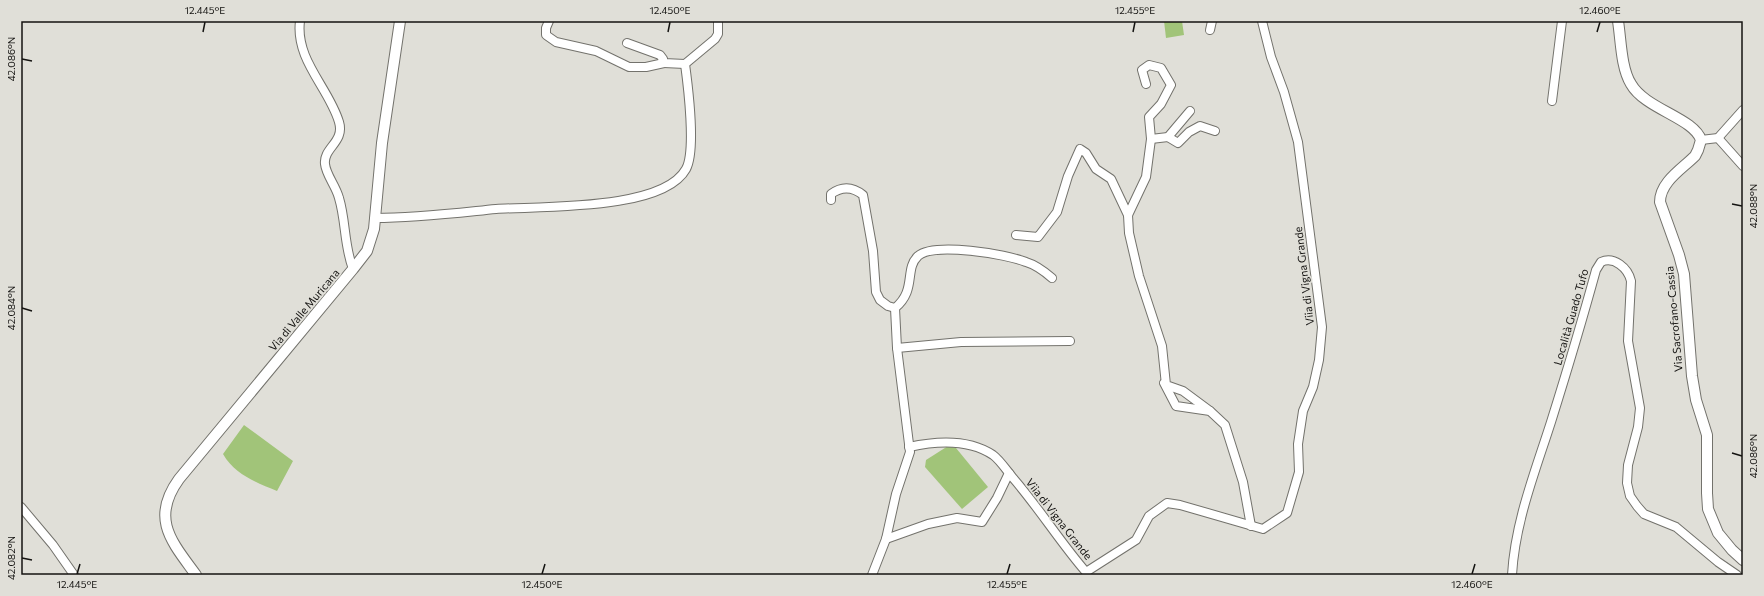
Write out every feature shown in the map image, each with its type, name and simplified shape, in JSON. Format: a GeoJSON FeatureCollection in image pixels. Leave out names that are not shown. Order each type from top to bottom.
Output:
{"type":"FeatureCollection","features":[{"type":"Feature","properties":{"kind":"street"},"geometry":{"type":"LineString","coordinates":[[300,21],[300,37],[304,52],[340,124],[338,139],[326,155],[325,164],[339,197],[346,245],[353,269]]}},
{"type":"Feature","properties":{"kind":"street","name":"Via di Valle Muricana"},"geometry":{"type":"LineString","coordinates":[[196,575],[174,546],[168,533],[166,510],[172,490],[179,479],[353,269],[368,248],[373,234],[382,143],[400,21]]}},
{"type":"Feature","properties":{"kind":"street"},"geometry":{"type":"LineString","coordinates":[[549,21],[546,28],[546,35],[556,42],[596,51],[629,67],[649,67],[664,63],[686,64],[715,39],[718,34],[718,21]]}},
{"type":"Feature","properties":{"kind":"street"},"geometry":{"type":"LineString","coordinates":[[1210,30],[1212,21]]}},
{"type":"Feature","properties":{"kind":"street","name":"Viia di Vigna Grande"},"geometry":{"type":"LineString","coordinates":[[909,447],[946,442],[978,448],[994,456],[1034,503],[1067,550],[1087,574],[1136,540],[1148,516],[1167,503],[1180,505],[1263,529],[1286,513],[1299,472],[1298,444],[1303,411],[1313,387],[1316,374],[1319,360],[1322,327],[1298,142],[1284,92],[1271,57],[1262,21]]}},
{"type":"Feature","properties":{"kind":"street"},"geometry":{"type":"LineString","coordinates":[[1552,101],[1562,21]]}},
{"type":"Feature","properties":{"kind":"street"},"geometry":{"type":"LineString","coordinates":[[1618,21],[1626,71],[1631,85],[1644,100],[1694,129],[1701,140],[1718,138],[1743,110]]}},
{"type":"Feature","properties":{"kind":"street"},"geometry":{"type":"LineString","coordinates":[[626,43],[660,55],[664,63]]}},
{"type":"Feature","properties":{"kind":"street"},"geometry":{"type":"LineString","coordinates":[[375,218],[411,217],[497,209],[591,204],[644,195],[666,187],[675,182],[682,175],[690,158],[689,104],[686,64]]}},
{"type":"Feature","properties":{"kind":"street"},"geometry":{"type":"LineString","coordinates":[[1128,215],[1146,178],[1151,138],[1149,117],[1161,104],[1171,85],[1161,68],[1149,65],[1142,70],[1146,84]]}},
{"type":"Feature","properties":{"kind":"street"},"geometry":{"type":"LineString","coordinates":[[1168,137],[1190,111]]}},
{"type":"Feature","properties":{"kind":"street"},"geometry":{"type":"LineString","coordinates":[[1151,138],[1168,137],[1178,143],[1189,132],[1200,126],[1215,131]]}},
{"type":"Feature","properties":{"kind":"street"},"geometry":{"type":"LineString","coordinates":[[1718,138],[1743,166]]}},
{"type":"Feature","properties":{"kind":"street","name":"Via Sacrofano-Cassia"},"geometry":{"type":"LineString","coordinates":[[1701,140],[1695,156],[1666,185],[1660,202],[1679,255],[1684,274],[1692,376],[1696,400],[1707,435],[1708,509],[1718,533],[1729,547],[1743,560]]}},
{"type":"Feature","properties":{"kind":"street"},"geometry":{"type":"LineString","coordinates":[[1016,235],[1038,237],[1056,212],[1068,176],[1080,149],[1086,153],[1096,169],[1111,179],[1128,215],[1129,233],[1139,276],[1162,346],[1166,385]]}},
{"type":"Feature","properties":{"kind":"street"},"geometry":{"type":"LineString","coordinates":[[831,200],[831,194],[842,189],[852,188],[863,196],[874,251],[876,292],[880,300],[888,306],[895,308]]}},
{"type":"Feature","properties":{"kind":"street"},"geometry":{"type":"LineString","coordinates":[[895,308],[907,295],[912,264],[918,256],[928,251],[961,251],[1000,254],[1027,262],[1041,269],[1052,278]]}},
{"type":"Feature","properties":{"kind":"street","name":"Località Guado Tufo"},"geometry":{"type":"LineString","coordinates":[[1512,575],[1516,540],[1521,517],[1570,360],[1596,270],[1601,262],[1609,260],[1617,263],[1625,269],[1629,274],[1631,281],[1628,334],[1630,353],[1639,394],[1640,412],[1638,427],[1628,465],[1627,483],[1630,496],[1644,514],[1676,527],[1714,559],[1737,575]]}},
{"type":"Feature","properties":{"kind":"street"},"geometry":{"type":"LineString","coordinates":[[872,575],[886,539],[890,518],[910,452],[897,348],[895,308]]}},
{"type":"Feature","properties":{"kind":"street"},"geometry":{"type":"LineString","coordinates":[[897,348],[961,342],[1070,341]]}},
{"type":"Feature","properties":{"kind":"street"},"geometry":{"type":"LineString","coordinates":[[1159,374],[1176,406],[1195,407],[1210,411]]}},
{"type":"Feature","properties":{"kind":"street"},"geometry":{"type":"LineString","coordinates":[[1166,385],[1183,391],[1210,411],[1225,425],[1243,482],[1251,526]]}},
{"type":"Feature","properties":{"kind":"street"},"geometry":{"type":"LineString","coordinates":[[886,539],[928,524],[958,518],[982,522],[997,498],[1009,473]]}},
{"type":"Feature","properties":{"kind":"street"},"geometry":{"type":"LineString","coordinates":[[21,507],[53,545],[74,575]]}},
{"type":"Feature","properties":{"kind":"green space"},"geometry":{"type":"Polygon","coordinates":[[[1164,21],[1182,21],[1184,35],[1166,38],[1164,21]]]}},
{"type":"Feature","properties":{"kind":"green space"},"geometry":{"type":"Polygon","coordinates":[[[244,425],[293,461],[277,491],[240,473],[223,454],[244,425]]]}},
{"type":"Feature","properties":{"kind":"green space"},"geometry":{"type":"Polygon","coordinates":[[[948,446],[956,448],[988,487],[962,509],[925,467],[926,460],[948,446]]]}}]}
